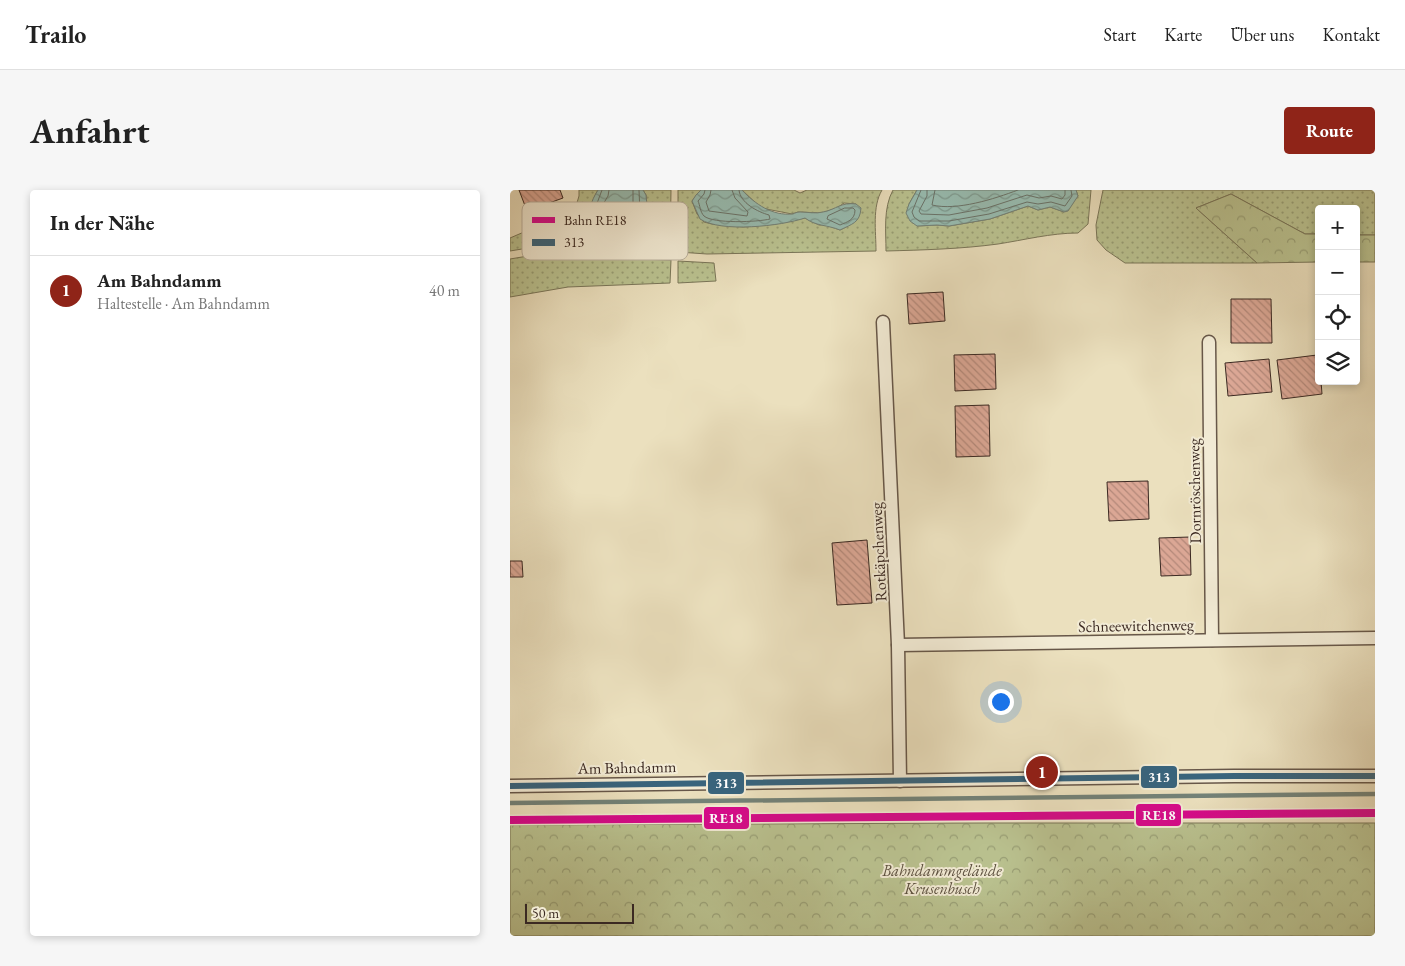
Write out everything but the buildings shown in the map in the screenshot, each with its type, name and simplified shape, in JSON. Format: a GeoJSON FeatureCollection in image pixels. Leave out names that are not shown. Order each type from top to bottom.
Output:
{"type":"FeatureCollection","features":[{"type":"Feature","properties":{"kind":"street","name":"Rotkäpchenweg"},"geometry":{"type":"LineString","coordinates":[[884,322],[898,645],[900,781]]}},
{"type":"Feature","properties":{"kind":"street","name":"Dornröschenweg"},"geometry":{"type":"LineString","coordinates":[[1209,342],[1212,640]]}},
{"type":"Feature","properties":{"kind":"street","name":"Schneewitchenweg"},"geometry":{"type":"LineString","coordinates":[[898,645],[1375,638]]}},
{"type":"Feature","properties":{"kind":"street","name":"Am Bahndamm"},"geometry":{"type":"LineString","coordinates":[[510,786],[1234,776],[1375,776]]}},
{"type":"Feature","properties":{"kind":"green space"},"geometry":{"type":"Polygon","coordinates":[[[579,190],[598,190],[592,202],[577,202],[579,190]]]}},
{"type":"Feature","properties":{"kind":"green space"},"geometry":{"type":"Polygon","coordinates":[[[643,190],[671,190],[671,202],[647,202],[643,190]]]}},
{"type":"Feature","properties":{"kind":"green space"},"geometry":{"type":"Polygon","coordinates":[[[678,190],[701,190],[692,201],[697,214],[704,222],[712,224],[743,227],[776,224],[805,218],[819,225],[826,225],[840,230],[846,227],[856,204],[844,203],[837,208],[822,213],[798,212],[792,214],[761,208],[742,190],[794,190],[800,193],[807,190],[882,190],[876,211],[876,251],[688,253],[688,202],[678,202],[678,190]]]}},
{"type":"Feature","properties":{"kind":"green space"},"geometry":{"type":"Polygon","coordinates":[[[893,190],[917,190],[909,204],[917,226],[949,226],[990,219],[1028,206],[1038,210],[1050,207],[1064,212],[1078,196],[1076,190],[1091,190],[1088,224],[1078,233],[1048,235],[970,247],[886,251],[886,212],[893,190]]]}},
{"type":"Feature","properties":{"kind":"green space"},"geometry":{"type":"Polygon","coordinates":[[[1103,190],[1375,190],[1375,235],[1360,235],[1360,205],[1315,205],[1315,234],[1305,234],[1231,194],[1196,208],[1257,263],[1125,263],[1106,250],[1097,240],[1096,225],[1103,190]]]}},
{"type":"Feature","properties":{"kind":"green space"},"geometry":{"type":"Polygon","coordinates":[[[1231,194],[1305,234],[1315,234],[1315,262],[1257,263],[1196,208],[1231,194]]]}},
{"type":"Feature","properties":{"kind":"green space"},"geometry":{"type":"Polygon","coordinates":[[[522,233],[522,249],[510,251],[510,238],[522,233]]]}},
{"type":"Feature","properties":{"kind":"green space"},"geometry":{"type":"Polygon","coordinates":[[[1360,235],[1375,235],[1375,262],[1360,262],[1360,235]]]}},
{"type":"Feature","properties":{"kind":"green space"},"geometry":{"type":"Polygon","coordinates":[[[522,257],[522,260],[671,260],[670,283],[568,287],[510,297],[510,259],[522,257]]]}},
{"type":"Feature","properties":{"kind":"green space"},"geometry":{"type":"Polygon","coordinates":[[[678,261],[714,263],[716,281],[678,283],[678,261]]]}},
{"type":"Feature","properties":{"kind":"green space","name":"Bahndammgelände Krusenbusch"},"geometry":{"type":"Polygon","coordinates":[[[1375,823],[1375,936],[510,936],[510,825],[1375,823]]]}},
{"type":"Feature","properties":{"kind":"water"},"geometry":{"type":"Polygon","coordinates":[[[598,190],[643,190],[647,202],[592,202],[598,190]]]}},
{"type":"Feature","properties":{"kind":"water"},"geometry":{"type":"Polygon","coordinates":[[[701,190],[742,190],[752,200],[765,208],[785,214],[799,212],[820,213],[846,204],[856,204],[861,208],[857,220],[840,230],[813,223],[805,218],[767,226],[722,226],[700,219],[692,201],[701,190]]]}},
{"type":"Feature","properties":{"kind":"water"},"geometry":{"type":"Polygon","coordinates":[[[917,190],[1076,190],[1078,196],[1068,211],[1064,212],[1050,207],[1038,210],[1028,206],[990,219],[949,226],[917,226],[910,221],[906,213],[917,190]]]}},
{"type":"Feature","properties":{"kind":"waterway"},"geometry":{"type":"LineString","coordinates":[[510,803],[1375,794]]}},
{"type":"Feature","properties":{"kind":"rail line","name":"RE18"},"geometry":{"type":"LineString","coordinates":[[510,820],[1375,813]]}},
{"type":"Feature","properties":{"kind":"transit line","name":"313"},"geometry":{"type":"LineString","coordinates":[[510,786],[1234,776],[1375,776]]}},
{"type":"Feature","properties":{"kind":"place","name":"Am Bahndamm"},"geometry":{"type":"Point","coordinates":[1042,772]}}]}
